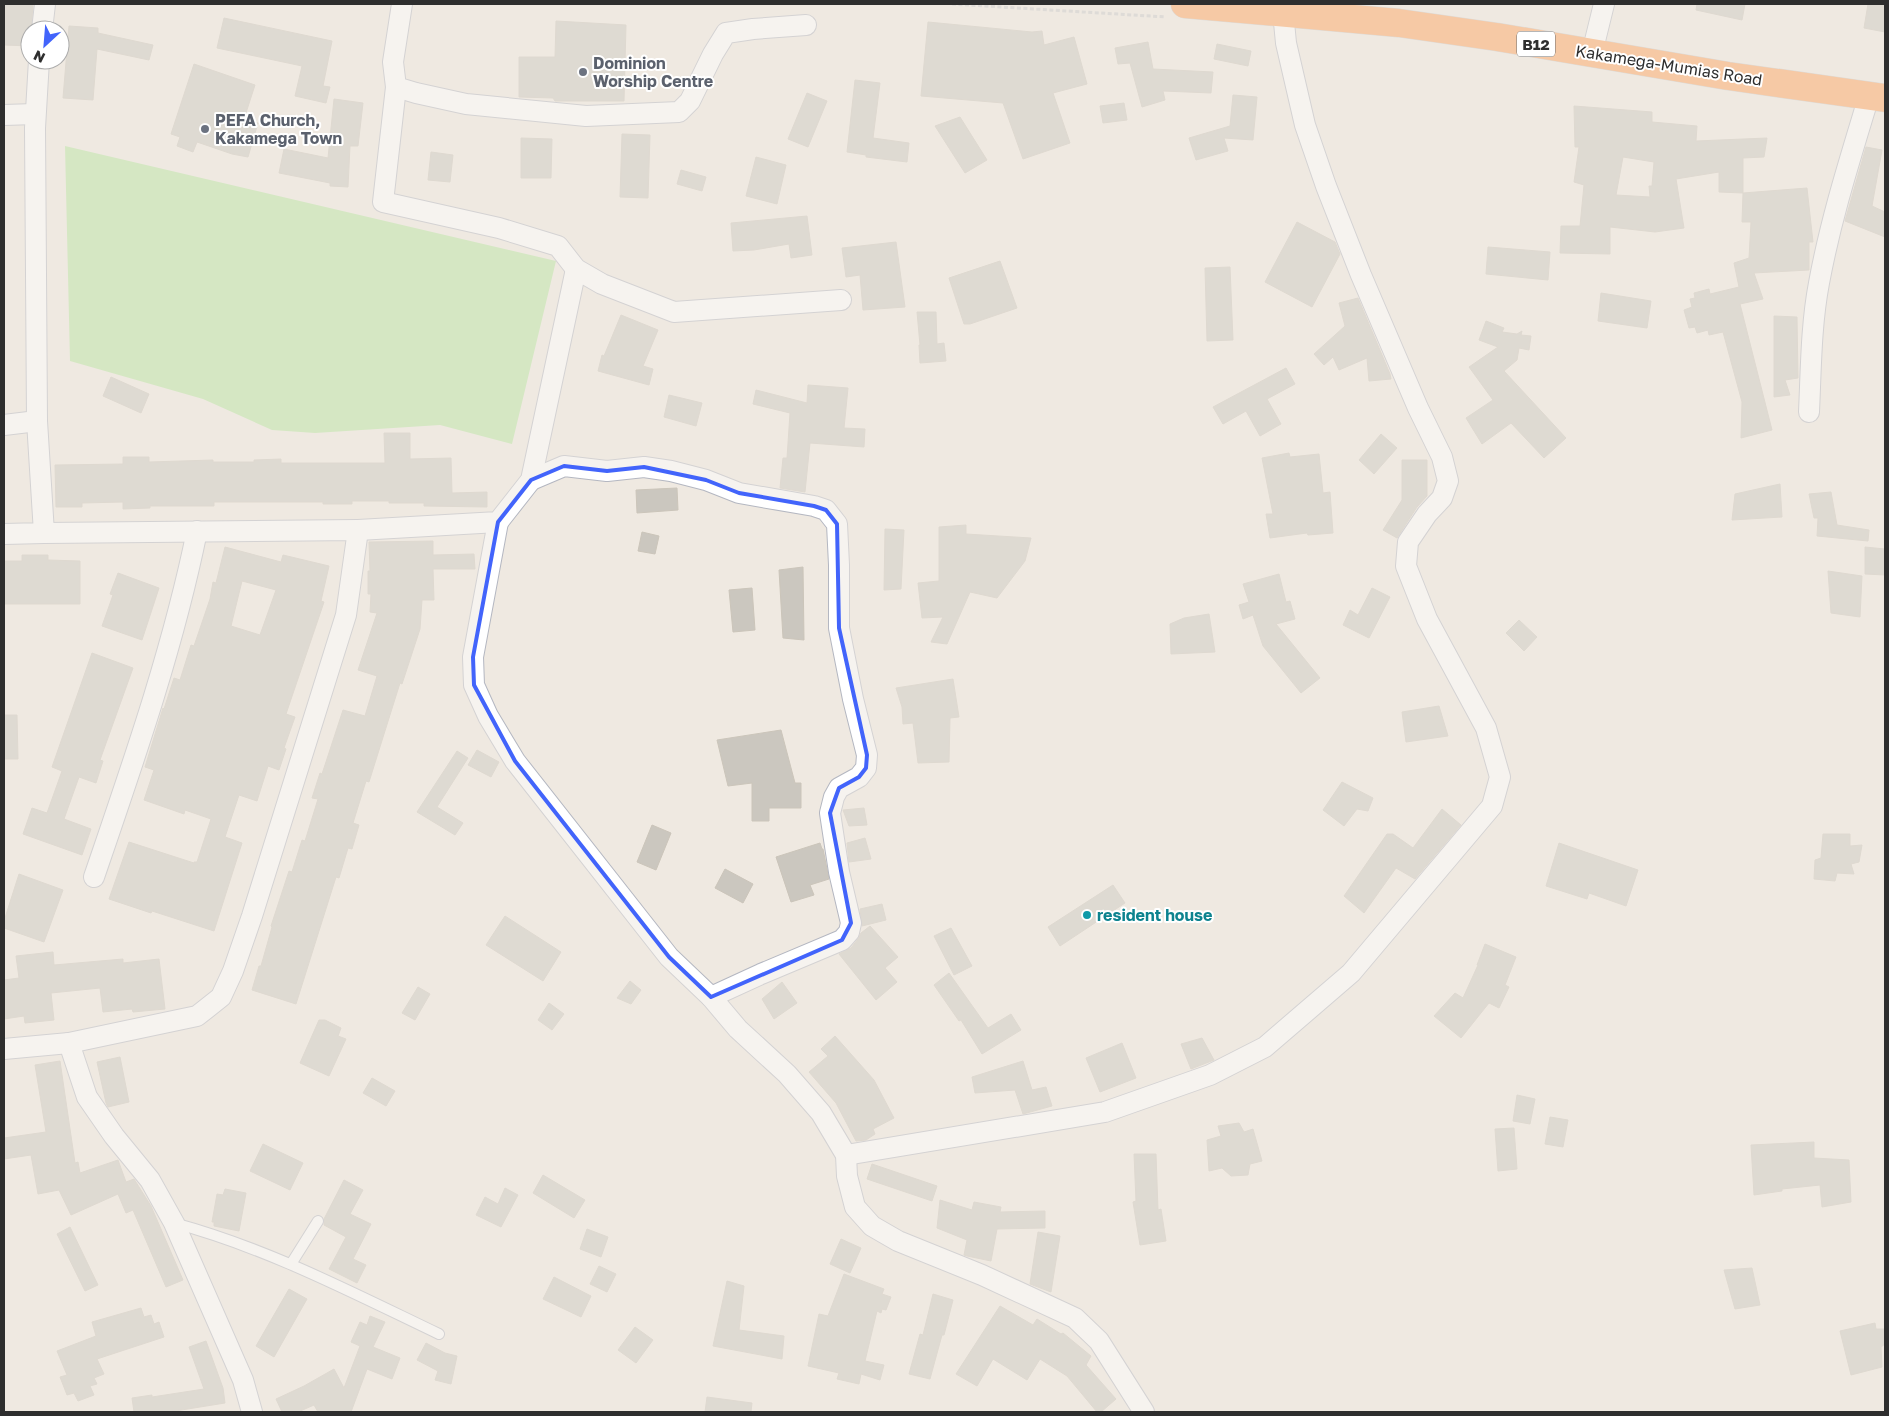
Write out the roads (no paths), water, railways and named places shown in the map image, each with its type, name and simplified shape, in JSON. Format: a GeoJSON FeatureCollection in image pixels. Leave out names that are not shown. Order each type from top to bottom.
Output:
{"type":"FeatureCollection","features":[{"type":"Feature","properties":{"kind":"highway","name":"Kakamega-Mumias Road"},"geometry":{"type":"LineString","coordinates":[[1185,4],[1399,23],[1728,76],[1877,97]]}},
{"type":"Feature","properties":{"kind":"street"},"geometry":{"type":"LineString","coordinates":[[43,20],[45,4]]}},
{"type":"Feature","properties":{"kind":"street"},"geometry":{"type":"LineString","coordinates":[[402,4],[393,62],[396,87],[382,202],[499,228],[558,246],[576,269],[602,284],[674,312],[841,300]]}},
{"type":"Feature","properties":{"kind":"street"},"geometry":{"type":"LineString","coordinates":[[1592,53],[1604,4]]}},
{"type":"Feature","properties":{"kind":"street"},"geometry":{"type":"LineString","coordinates":[[846,1155],[1105,1112],[1210,1075],[1265,1047],[1351,973],[1492,806],[1500,777],[1486,728],[1428,619],[1406,566],[1408,542],[1427,514],[1442,498],[1448,481],[1442,457],[1391,346],[1326,186],[1305,125],[1286,43],[1283,12]]}},
{"type":"Feature","properties":{"kind":"street"},"geometry":{"type":"LineString","coordinates":[[396,87],[466,104],[586,116],[679,112],[690,101],[713,54],[726,33],[753,28],[806,25]]}},
{"type":"Feature","properties":{"kind":"street"},"geometry":{"type":"LineString","coordinates":[[38,70],[35,114],[37,420],[44,533]]}},
{"type":"Feature","properties":{"kind":"street"},"geometry":{"type":"LineString","coordinates":[[1809,412],[1812,350],[1819,284],[1835,206],[1877,97]]}},
{"type":"Feature","properties":{"kind":"street"},"geometry":{"type":"LineString","coordinates":[[4,115],[35,114]]}},
{"type":"Feature","properties":{"kind":"street"},"geometry":{"type":"LineString","coordinates":[[576,269],[552,373],[531,480],[498,522],[473,656],[474,686],[488,716],[515,761],[669,957],[711,997],[738,1029],[787,1074],[821,1113],[846,1155],[848,1176],[855,1207],[872,1226],[898,1241],[982,1275],[1075,1318],[1099,1341],[1141,1411]]}},
{"type":"Feature","properties":{"kind":"street"},"geometry":{"type":"LineString","coordinates":[[4,425],[37,420]]}},
{"type":"Feature","properties":{"kind":"street"},"geometry":{"type":"LineString","coordinates":[[531,480],[564,466],[607,471],[644,467],[672,471],[706,480],[739,493],[814,506],[826,510],[837,524],[840,628],[853,699],[867,755],[866,768],[860,778],[839,788],[834,797],[830,813],[839,872],[851,923],[849,932],[842,940],[760,974],[711,997]]}},
{"type":"Feature","properties":{"kind":"street"},"geometry":{"type":"LineString","coordinates":[[4,534],[358,530],[498,522]]}},
{"type":"Feature","properties":{"kind":"street"},"geometry":{"type":"LineString","coordinates":[[4,1048],[69,1043],[197,1016],[221,997],[233,971],[252,916],[346,615],[358,530]]}},
{"type":"Feature","properties":{"kind":"street"},"geometry":{"type":"LineString","coordinates":[[94,877],[141,737],[187,583],[197,531]]}},
{"type":"Feature","properties":{"kind":"street"},"geometry":{"type":"LineString","coordinates":[[69,1043],[87,1097],[114,1136],[150,1180],[174,1223],[243,1380],[252,1412]]}},
{"type":"Feature","properties":{"kind":"lane"},"geometry":{"type":"LineString","coordinates":[[291,1264],[318,1221]]}},
{"type":"Feature","properties":{"kind":"lane"},"geometry":{"type":"LineString","coordinates":[[174,1223],[210,1232],[291,1264],[440,1334]]}},
{"type":"Feature","properties":{"kind":"place","name":"Dominion Worship Centre"},"geometry":{"type":"Point","coordinates":[583,72]}},
{"type":"Feature","properties":{"kind":"place","name":"PEFA Church, Kakamega Town"},"geometry":{"type":"Point","coordinates":[205,129]}},
{"type":"Feature","properties":{"kind":"place","name":"resident house"},"geometry":{"type":"Point","coordinates":[1087,915]}}]}
